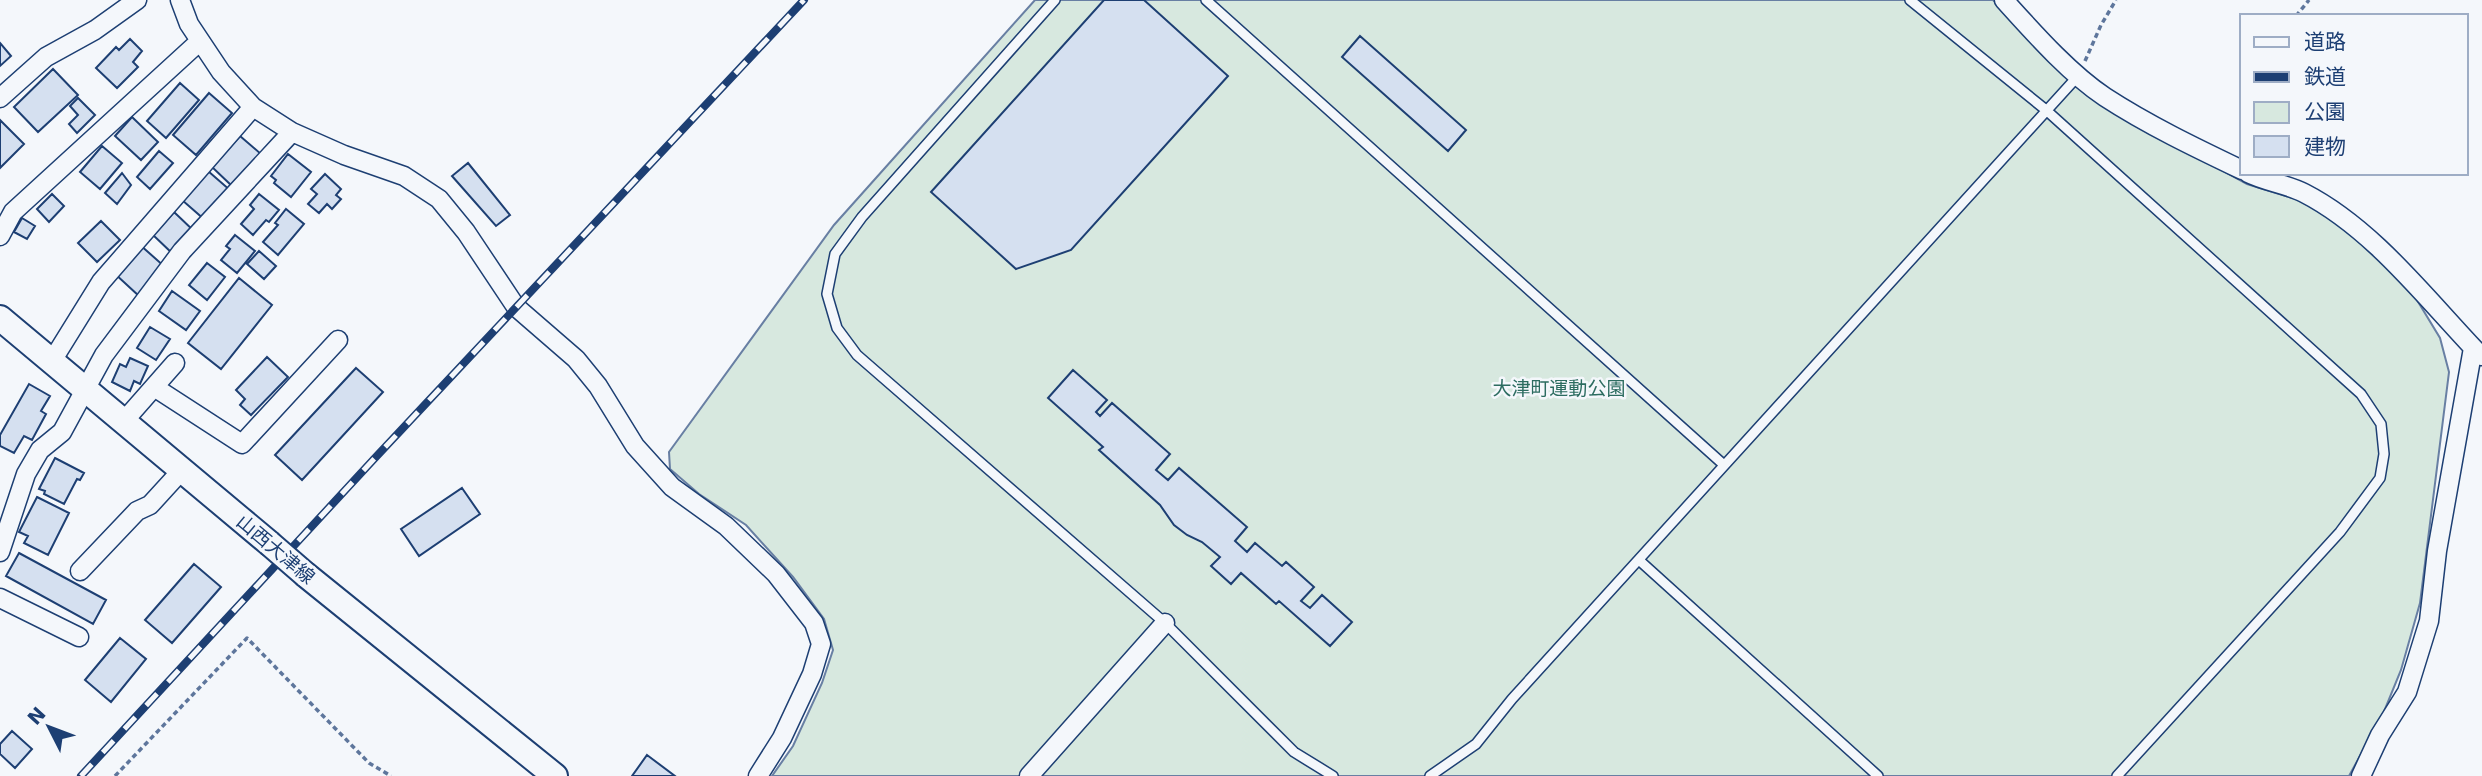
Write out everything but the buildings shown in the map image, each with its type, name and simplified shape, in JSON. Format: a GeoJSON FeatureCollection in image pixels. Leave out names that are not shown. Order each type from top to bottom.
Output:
{"type":"FeatureCollection","features":[{"type":"Feature","properties":{"kind":"main road","name":"山西大津線"},"geometry":{"type":"LineString","coordinates":[[0,318],[306,575],[555,776]]}},
{"type":"Feature","properties":{"kind":"street"},"geometry":{"type":"LineString","coordinates":[[0,98],[46,57],[95,30],[137,0]]}},
{"type":"Feature","properties":{"kind":"street"},"geometry":{"type":"LineString","coordinates":[[180,0],[189,24],[221,72],[253,107],[292,132],[344,155],[404,176],[439,198],[466,232],[516,307],[576,359],[598,386],[635,446],[672,486],[726,526],[776,574],[814,623],[821,644],[812,674],[782,738],[758,776]]}},
{"type":"Feature","properties":{"kind":"street"},"geometry":{"type":"LineString","coordinates":[[2004,0],[2078,76],[2104,96],[2240,169]]}},
{"type":"Feature","properties":{"kind":"street"},"geometry":{"type":"LineString","coordinates":[[0,236],[13,212],[200,41]]}},
{"type":"Feature","properties":{"kind":"street"},"geometry":{"type":"LineString","coordinates":[[52,361],[101,282],[253,107]]}},
{"type":"Feature","properties":{"kind":"street"},"geometry":{"type":"LineString","coordinates":[[1,547],[26,474],[40,450],[62,432],[104,355],[182,251],[292,132]]}},
{"type":"Feature","properties":{"kind":"street"},"geometry":{"type":"LineString","coordinates":[[2254,175],[2302,192],[2342,216],[2411,279],[2477,352],[2437,551],[2429,621],[2407,692],[2380,735],[2361,776]]}},
{"type":"Feature","properties":{"kind":"street"},"geometry":{"type":"LineString","coordinates":[[154,387],[242,444],[338,340]]}},
{"type":"Feature","properties":{"kind":"street"},"geometry":{"type":"LineString","coordinates":[[124,421],[175,363]]}},
{"type":"Feature","properties":{"kind":"street"},"geometry":{"type":"LineString","coordinates":[[80,571],[137,511],[150,505],[182,470]]}},
{"type":"Feature","properties":{"kind":"street"},"geometry":{"type":"LineString","coordinates":[[0,598],[79,637]]}},
{"type":"Feature","properties":{"kind":"street"},"geometry":{"type":"LineString","coordinates":[[1029,776],[1165,624]]}},
{"type":"Feature","properties":{"kind":"lane"},"geometry":{"type":"LineString","coordinates":[[1055,0],[862,217],[835,254],[827,294],[837,328],[857,355],[1165,624],[1294,752],[1333,776]]}},
{"type":"Feature","properties":{"kind":"lane"},"geometry":{"type":"LineString","coordinates":[[1206,0],[1724,465]]}},
{"type":"Feature","properties":{"kind":"lane"},"geometry":{"type":"LineString","coordinates":[[1910,0],[2046,110],[2361,394],[2381,424],[2384,454],[2380,478],[2340,532],[2117,776]]}},
{"type":"Feature","properties":{"kind":"lane"},"geometry":{"type":"LineString","coordinates":[[1430,776],[1476,744],[1512,699],[2078,76]]}},
{"type":"Feature","properties":{"kind":"lane"},"geometry":{"type":"LineString","coordinates":[[1640,561],[1878,776]]}},
{"type":"Feature","properties":{"kind":"path"},"geometry":{"type":"LineString","coordinates":[[2078,76],[2101,24],[2116,0]]}},
{"type":"Feature","properties":{"kind":"path"},"geometry":{"type":"LineString","coordinates":[[2298,14],[2309,0]]}},
{"type":"Feature","properties":{"kind":"path"},"geometry":{"type":"LineString","coordinates":[[115,776],[247,638],[369,763],[391,776]]}},
{"type":"Feature","properties":{"kind":"green space","name":"大津町運動公園"},"geometry":{"type":"Polygon","coordinates":[[[1035,0],[1993,0],[2048,60],[2088,96],[2247,184],[2312,204],[2344,224],[2406,282],[2440,338],[2449,372],[2420,603],[2401,670],[2383,714],[2349,776],[772,776],[793,746],[822,683],[833,650],[824,619],[793,577],[746,525],[699,494],[670,469],[669,452],[834,225],[1035,0]]]}},
{"type":"Feature","properties":{"kind":"railway"},"geometry":{"type":"LineString","coordinates":[[81,776],[804,0]]}}]}
